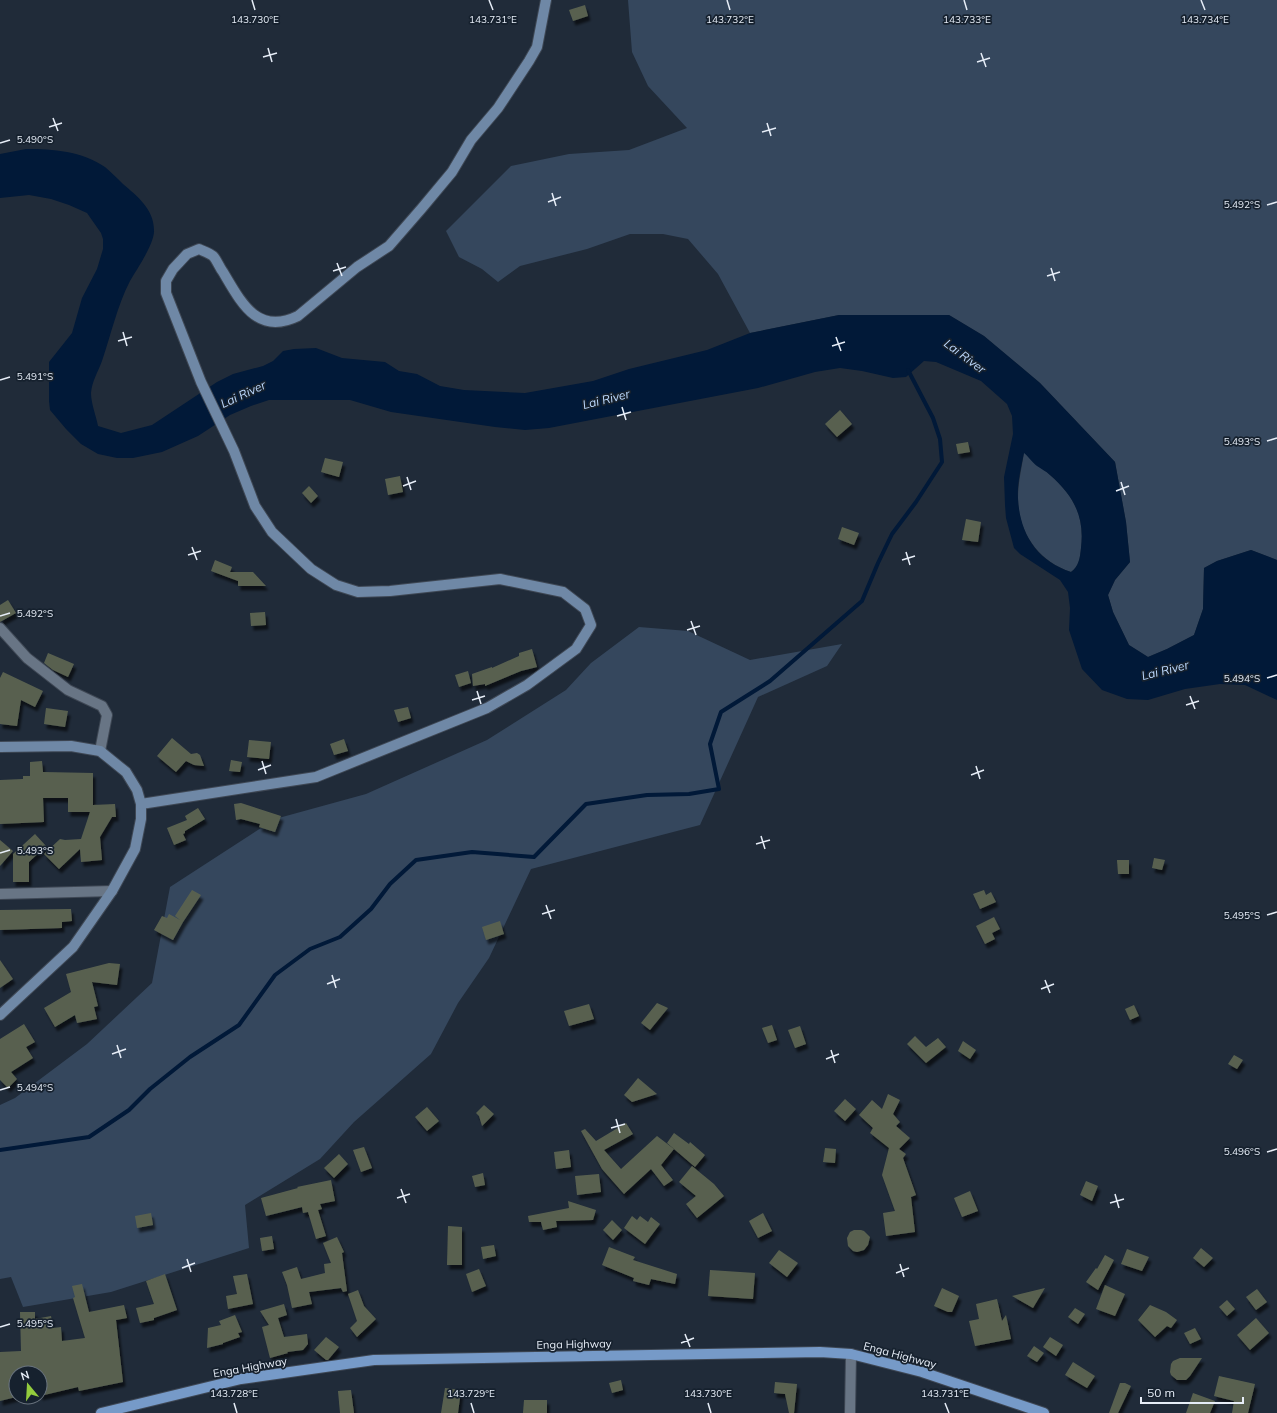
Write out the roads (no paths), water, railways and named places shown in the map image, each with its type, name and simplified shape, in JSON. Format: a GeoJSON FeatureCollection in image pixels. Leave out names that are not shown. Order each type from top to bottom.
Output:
{"type":"FeatureCollection","features":[{"type":"Feature","properties":{"kind":"main road","name":"Enga Highway"},"geometry":{"type":"LineString","coordinates":[[102,1413],[241,1379],[374,1360],[820,1352],[851,1354],[922,1372],[1044,1413]]}},
{"type":"Feature","properties":{"kind":"street"},"geometry":{"type":"LineString","coordinates":[[141,804],[316,778],[487,708],[527,685],[576,649],[591,625],[585,609],[563,592],[500,579],[390,591],[358,592],[336,585],[311,569],[272,532],[255,506],[234,452],[202,382],[166,293],[166,281],[172,269],[187,254],[199,249],[212,256],[241,302],[258,319],[274,323],[288,321],[298,316],[357,267],[389,246],[452,172],[471,140],[498,108],[529,61],[537,47],[546,0]]}},
{"type":"Feature","properties":{"kind":"street"},"geometry":{"type":"LineString","coordinates":[[0,628],[27,658],[68,690],[102,706],[107,715],[100,751]]}},
{"type":"Feature","properties":{"kind":"street"},"geometry":{"type":"LineString","coordinates":[[0,747],[72,746],[100,751],[126,772],[137,790],[141,804],[141,819],[135,849],[112,891],[73,947],[5,1012],[0,1015]]}},
{"type":"Feature","properties":{"kind":"street"},"geometry":{"type":"LineString","coordinates":[[0,894],[112,891]]}},
{"type":"Feature","properties":{"kind":"street"},"geometry":{"type":"LineString","coordinates":[[850,1413],[851,1354]]}},
{"type":"Feature","properties":{"kind":"water","name":"Lai River"},"geometry":{"type":"Polygon","coordinates":[[[26,149],[36,149],[57,150],[87,157],[110,171],[139,198],[148,209],[153,222],[154,230],[152,242],[121,300],[91,393],[98,426],[121,433],[152,425],[217,382],[233,374],[263,366],[273,361],[283,351],[294,349],[316,348],[342,358],[385,362],[399,371],[417,374],[440,386],[464,390],[525,393],[593,381],[629,369],[707,350],[750,333],[839,315],[949,315],[984,336],[1040,383],[1115,462],[1126,522],[1130,562],[1115,580],[1108,595],[1113,612],[1129,645],[1148,657],[1194,635],[1203,609],[1204,568],[1217,561],[1251,550],[1277,560],[1277,700],[1245,685],[1220,684],[1185,689],[1148,700],[1127,699],[1102,690],[1082,669],[1069,630],[1070,608],[1068,592],[1060,580],[1020,554],[1014,548],[1006,518],[1005,505],[1004,477],[1013,434],[1012,416],[1007,404],[981,381],[936,362],[924,361],[906,377],[893,378],[840,368],[815,372],[758,388],[549,428],[525,430],[391,412],[350,400],[269,400],[230,415],[198,436],[162,452],[133,458],[117,458],[98,454],[81,444],[50,410],[49,362],[72,333],[82,298],[97,269],[103,249],[103,239],[101,233],[87,213],[69,205],[51,199],[29,195],[0,198],[0,154],[26,149]],[[1024,453],[1018,488],[1019,512],[1022,524],[1032,544],[1040,553],[1049,561],[1071,572],[1074,570],[1080,558],[1082,536],[1076,507],[1065,490],[1024,453]]]}},
{"type":"Feature","properties":{"kind":"waterway"},"geometry":{"type":"LineString","coordinates":[[0,1150],[89,1137],[129,1110],[150,1089],[190,1057],[239,1025],[275,975],[310,949],[340,937],[371,909],[390,884],[416,860],[472,852],[534,857],[586,804],[647,795],[689,794],[719,789],[710,744],[721,712],[770,681],[862,601],[892,534],[916,502],[942,462],[940,439],[933,418],[908,370]]}}]}
